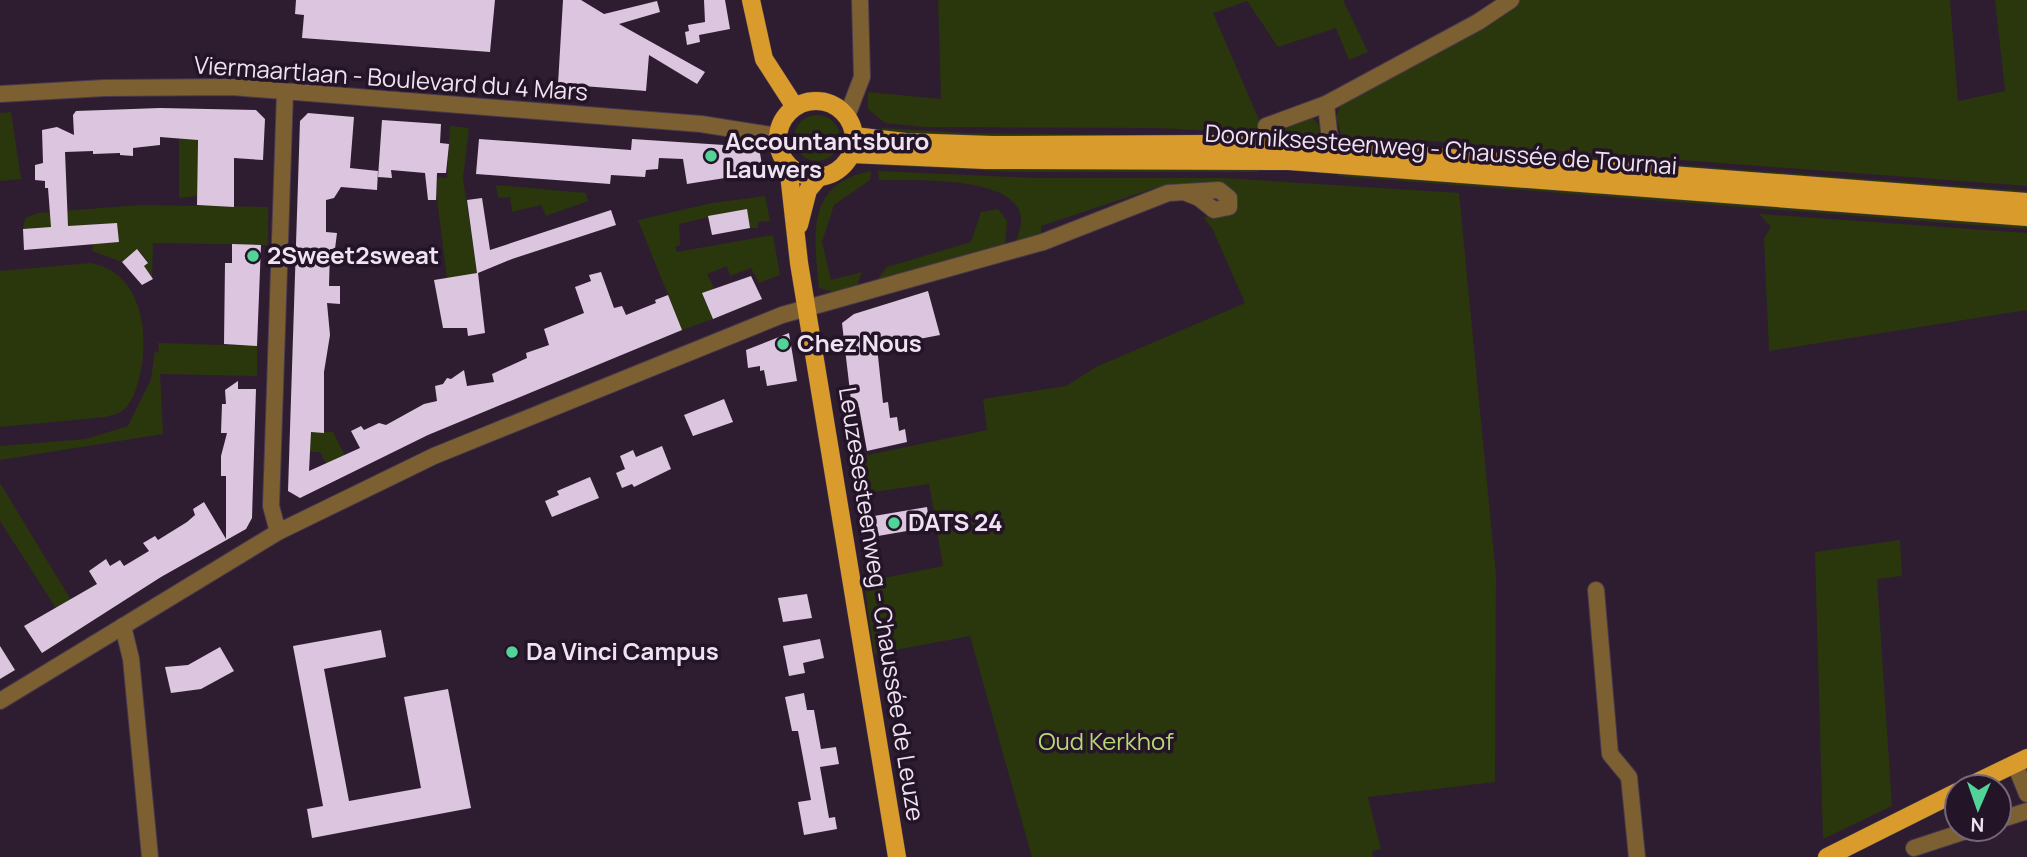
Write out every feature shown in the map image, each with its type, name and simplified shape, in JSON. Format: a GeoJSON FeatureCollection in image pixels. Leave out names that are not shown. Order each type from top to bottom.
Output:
{"type":"FeatureCollection","features":[{"type":"Feature","properties":{"kind":"main road"},"geometry":{"type":"LineString","coordinates":[[751,0],[764,59],[795,107]]}},
{"type":"Feature","properties":{"kind":"main road"},"geometry":{"type":"LineString","coordinates":[[818,101],[834,105],[847,116],[854,136],[851,154],[839,169],[819,177],[804,175],[788,165],[779,150],[778,136],[782,121],[795,107],[818,101]]}},
{"type":"Feature","properties":{"kind":"main road","name":"Doorniksesteenweg - Chaussée de Tournai"},"geometry":{"type":"LineString","coordinates":[[854,136],[905,142],[992,145],[1208,144],[2027,217]]}},
{"type":"Feature","properties":{"kind":"main road","name":"Doorniksesteenweg - Chaussée de Tournai"},"geometry":{"type":"LineString","coordinates":[[851,154],[985,160],[1332,157],[2027,202]]}},
{"type":"Feature","properties":{"kind":"main road","name":"Leuzesesteenweg - Chaussée de Leuze"},"geometry":{"type":"LineString","coordinates":[[788,165],[807,308],[897,857]]}},
{"type":"Feature","properties":{"kind":"main road","name":"Leuzesesteenweg - Chaussée de Leuze"},"geometry":{"type":"LineString","coordinates":[[796,235],[805,199],[819,177]]}},
{"type":"Feature","properties":{"kind":"main road"},"geometry":{"type":"LineString","coordinates":[[1996,773],[2021,761]]}},
{"type":"Feature","properties":{"kind":"main road"},"geometry":{"type":"LineString","coordinates":[[1827,857],[1943,799]]}},
{"type":"Feature","properties":{"kind":"street"},"geometry":{"type":"LineString","coordinates":[[847,116],[862,78],[860,0]]}},
{"type":"Feature","properties":{"kind":"street"},"geometry":{"type":"LineString","coordinates":[[1266,127],[1326,104],[1478,22],[1511,0]]}},
{"type":"Feature","properties":{"kind":"street","name":"Viermaartlaan - Boulevard du 4 Mars"},"geometry":{"type":"LineString","coordinates":[[0,94],[159,87],[232,87],[701,124],[778,136]]}},
{"type":"Feature","properties":{"kind":"street"},"geometry":{"type":"LineString","coordinates":[[278,532],[271,506],[285,92]]}},
{"type":"Feature","properties":{"kind":"street"},"geometry":{"type":"LineString","coordinates":[[1326,104],[1332,157]]}},
{"type":"Feature","properties":{"kind":"street"},"geometry":{"type":"LineString","coordinates":[[0,701],[278,532],[434,456],[782,315],[1043,242],[1168,193],[1184,192]]}},
{"type":"Feature","properties":{"kind":"street"},"geometry":{"type":"LineString","coordinates":[[1596,590],[1610,754],[1629,777],[1637,857]]}},
{"type":"Feature","properties":{"kind":"street"},"geometry":{"type":"LineString","coordinates":[[123,626],[131,659],[150,857]]}},
{"type":"Feature","properties":{"kind":"street"},"geometry":{"type":"LineString","coordinates":[[2021,761],[2027,794]]}},
{"type":"Feature","properties":{"kind":"street"},"geometry":{"type":"LineString","coordinates":[[1914,848],[1943,838]]}},
{"type":"Feature","properties":{"kind":"green space"},"geometry":{"type":"Polygon","coordinates":[[[938,0],[1343,0],[1368,52],[1349,60],[1336,28],[1278,47],[1247,1],[1213,13],[1263,129],[1290,126],[1309,117],[1318,124],[1319,136],[1156,128],[924,127],[885,123],[868,109],[868,92],[941,99],[938,0]]]}},
{"type":"Feature","properties":{"kind":"green space"},"geometry":{"type":"Polygon","coordinates":[[[1520,0],[1950,0],[1958,101],[2005,91],[1995,0],[2027,0],[2027,186],[1429,141],[1342,137],[1336,117],[1341,104],[1481,26],[1520,0]]]}},
{"type":"Feature","properties":{"kind":"green space"},"geometry":{"type":"Polygon","coordinates":[[[179,109],[198,109],[197,196],[179,198],[179,109]]]}},
{"type":"Feature","properties":{"kind":"green space"},"geometry":{"type":"Polygon","coordinates":[[[11,112],[21,179],[0,181],[0,113],[11,112]]]}},
{"type":"Feature","properties":{"kind":"green space"},"geometry":{"type":"Polygon","coordinates":[[[817,115],[834,121],[840,138],[834,155],[817,161],[800,155],[794,138],[800,121],[817,115]]]}},
{"type":"Feature","properties":{"kind":"green space"},"geometry":{"type":"Polygon","coordinates":[[[450,126],[469,128],[463,178],[477,273],[447,279],[436,191],[438,177],[447,178],[450,126]]]}},
{"type":"Feature","properties":{"kind":"green space"},"geometry":{"type":"Polygon","coordinates":[[[882,128],[964,133],[1214,136],[1213,141],[881,135],[882,128]]]}},
{"type":"Feature","properties":{"kind":"green space"},"geometry":{"type":"Polygon","coordinates":[[[1415,145],[2027,191],[2027,197],[1387,146],[1415,145]]]}},
{"type":"Feature","properties":{"kind":"green space"},"geometry":{"type":"Polygon","coordinates":[[[880,160],[1253,165],[1259,172],[1015,172],[880,165],[880,160]]]}},
{"type":"Feature","properties":{"kind":"green space"},"geometry":{"type":"Polygon","coordinates":[[[871,171],[870,180],[834,205],[822,242],[831,280],[862,272],[856,288],[837,293],[819,288],[816,231],[818,214],[824,200],[834,187],[850,177],[871,171]]]}},
{"type":"Feature","properties":{"kind":"green space","name":"Oud Kerkhof"},"geometry":{"type":"Polygon","coordinates":[[[878,171],[1034,178],[1225,178],[1459,193],[1496,576],[1495,782],[1368,797],[1381,849],[1372,851],[1373,857],[1032,857],[970,636],[874,654],[864,582],[943,566],[929,484],[853,495],[849,459],[987,430],[983,399],[1066,386],[1096,367],[1245,303],[1213,230],[1203,217],[1226,215],[1216,184],[1179,183],[1155,188],[1041,226],[1041,234],[1016,242],[1021,222],[1019,210],[1009,199],[995,191],[955,182],[879,180],[878,171]]]}},
{"type":"Feature","properties":{"kind":"green space"},"geometry":{"type":"Polygon","coordinates":[[[1339,171],[2027,223],[2027,229],[1338,176],[1339,171]]]}},
{"type":"Feature","properties":{"kind":"green space"},"geometry":{"type":"Polygon","coordinates":[[[496,185],[586,193],[588,201],[546,216],[541,205],[512,212],[510,197],[498,198],[496,185]]]}},
{"type":"Feature","properties":{"kind":"green space"},"geometry":{"type":"Polygon","coordinates":[[[765,196],[770,221],[758,222],[758,228],[750,228],[746,209],[679,224],[680,245],[675,247],[677,252],[773,235],[780,275],[759,283],[751,268],[730,276],[727,266],[707,274],[714,288],[702,294],[713,319],[682,330],[638,220],[712,203],[765,196]]]}},
{"type":"Feature","properties":{"kind":"green space"},"geometry":{"type":"Polygon","coordinates":[[[139,205],[268,207],[268,245],[153,243],[152,277],[144,266],[148,262],[138,249],[122,262],[92,251],[93,244],[119,242],[117,223],[23,229],[25,218],[38,213],[139,205]]]}},
{"type":"Feature","properties":{"kind":"green space"},"geometry":{"type":"Polygon","coordinates":[[[998,209],[1007,221],[1005,246],[875,283],[887,267],[971,242],[981,212],[998,209]]]}},
{"type":"Feature","properties":{"kind":"green space"},"geometry":{"type":"Polygon","coordinates":[[[1759,214],[2027,233],[2027,310],[1769,351],[1764,238],[1771,227],[1759,214]]]}},
{"type":"Feature","properties":{"kind":"green space"},"geometry":{"type":"Polygon","coordinates":[[[90,263],[108,269],[121,278],[132,292],[139,308],[144,343],[137,387],[131,401],[122,411],[106,417],[0,427],[0,271],[90,263]]]}},
{"type":"Feature","properties":{"kind":"green space"},"geometry":{"type":"Polygon","coordinates":[[[158,343],[257,346],[257,376],[160,374],[163,434],[0,460],[0,446],[86,439],[128,426],[151,379],[155,351],[159,353],[158,343]]]}},
{"type":"Feature","properties":{"kind":"green space"},"geometry":{"type":"Polygon","coordinates":[[[290,430],[333,432],[345,456],[335,480],[320,452],[289,451],[290,430]]]}},
{"type":"Feature","properties":{"kind":"green space"},"geometry":{"type":"Polygon","coordinates":[[[0,483],[71,600],[72,633],[0,521],[0,483]]]}},
{"type":"Feature","properties":{"kind":"green space"},"geometry":{"type":"Polygon","coordinates":[[[1900,540],[1902,576],[1877,579],[1892,806],[1823,839],[1815,552],[1900,540]]]}},
{"type":"Feature","properties":{"kind":"building"},"geometry":{"type":"Polygon","coordinates":[[[296,0],[495,0],[490,52],[302,38],[304,15],[295,14],[296,0]]]}},
{"type":"Feature","properties":{"kind":"building"},"geometry":{"type":"Polygon","coordinates":[[[563,0],[581,0],[604,14],[657,1],[660,12],[619,24],[705,72],[697,84],[649,55],[646,91],[558,84],[563,0]]]}},
{"type":"Feature","properties":{"kind":"building"},"geometry":{"type":"Polygon","coordinates":[[[704,0],[725,0],[730,29],[699,35],[700,42],[687,45],[685,32],[689,31],[688,25],[705,22],[704,0]]]}},
{"type":"Feature","properties":{"kind":"building"},"geometry":{"type":"Polygon","coordinates":[[[160,108],[256,110],[265,119],[263,160],[234,158],[234,207],[197,205],[198,140],[160,137],[160,145],[133,148],[133,156],[120,153],[93,154],[93,151],[65,152],[68,226],[117,223],[119,242],[24,250],[23,229],[51,227],[48,188],[45,188],[45,181],[35,180],[35,165],[43,163],[42,130],[57,127],[74,135],[73,115],[76,111],[160,108]]]}},
{"type":"Feature","properties":{"kind":"building"},"geometry":{"type":"Polygon","coordinates":[[[308,113],[354,117],[350,168],[378,171],[377,190],[341,187],[334,198],[326,200],[326,232],[337,233],[335,249],[330,249],[329,286],[340,286],[340,304],[327,303],[330,335],[324,372],[324,433],[311,432],[309,471],[360,448],[351,431],[361,426],[364,430],[379,423],[386,425],[424,404],[437,401],[435,386],[443,384],[447,378],[451,379],[464,370],[467,386],[494,382],[492,374],[527,358],[526,353],[549,345],[544,329],[584,313],[575,287],[591,281],[589,275],[601,272],[614,308],[622,306],[626,315],[668,295],[682,330],[428,435],[300,498],[288,491],[300,121],[308,113]]]}},
{"type":"Feature","properties":{"kind":"building"},"geometry":{"type":"Polygon","coordinates":[[[382,120],[441,124],[440,143],[449,144],[446,173],[437,173],[436,200],[428,200],[425,173],[391,170],[392,178],[378,177],[382,120]]]}},
{"type":"Feature","properties":{"kind":"building"},"geometry":{"type":"Polygon","coordinates":[[[479,139],[631,150],[632,139],[755,147],[760,153],[763,172],[687,184],[683,159],[659,158],[658,169],[646,170],[645,177],[611,175],[610,184],[476,174],[479,139]]]}},
{"type":"Feature","properties":{"kind":"building"},"geometry":{"type":"Polygon","coordinates":[[[482,198],[490,250],[611,210],[616,225],[478,273],[485,333],[468,336],[467,328],[443,328],[434,280],[477,273],[467,200],[482,198]]]}},
{"type":"Feature","properties":{"kind":"building"},"geometry":{"type":"Polygon","coordinates":[[[747,209],[750,228],[712,235],[708,216],[747,209]]]}},
{"type":"Feature","properties":{"kind":"building"},"geometry":{"type":"Polygon","coordinates":[[[232,244],[261,245],[257,346],[224,344],[225,263],[232,263],[232,244]]]}},
{"type":"Feature","properties":{"kind":"building"},"geometry":{"type":"Polygon","coordinates":[[[137,249],[148,263],[144,266],[153,279],[142,285],[122,262],[137,249]]]}},
{"type":"Feature","properties":{"kind":"building"},"geometry":{"type":"Polygon","coordinates":[[[751,276],[762,299],[713,319],[702,293],[751,276]]]}},
{"type":"Feature","properties":{"kind":"building"},"geometry":{"type":"Polygon","coordinates":[[[928,291],[940,335],[877,347],[883,403],[888,402],[890,418],[897,417],[899,431],[905,429],[907,442],[867,451],[859,407],[852,409],[842,323],[854,314],[928,291]]]}},
{"type":"Feature","properties":{"kind":"building"},"geometry":{"type":"Polygon","coordinates":[[[789,333],[797,381],[767,386],[764,370],[760,371],[760,366],[748,368],[746,350],[789,333]]]}},
{"type":"Feature","properties":{"kind":"building"},"geometry":{"type":"Polygon","coordinates":[[[238,381],[238,389],[256,389],[252,518],[246,529],[161,577],[42,653],[24,626],[97,584],[89,571],[106,559],[110,566],[120,560],[124,566],[149,551],[143,543],[155,536],[158,540],[187,522],[195,515],[193,509],[204,502],[226,539],[226,476],[221,476],[221,456],[227,433],[221,433],[222,404],[226,404],[225,390],[238,381]]]}},
{"type":"Feature","properties":{"kind":"building"},"geometry":{"type":"Polygon","coordinates":[[[724,399],[733,422],[693,436],[684,415],[724,399]]]}},
{"type":"Feature","properties":{"kind":"building"},"geometry":{"type":"Polygon","coordinates":[[[662,446],[671,469],[634,487],[632,484],[622,488],[616,473],[625,469],[620,456],[633,450],[636,457],[662,446]]]}},
{"type":"Feature","properties":{"kind":"building"},"geometry":{"type":"Polygon","coordinates":[[[590,477],[599,498],[552,517],[545,501],[559,495],[557,491],[590,477]]]}},
{"type":"Feature","properties":{"kind":"building"},"geometry":{"type":"Polygon","coordinates":[[[927,507],[930,527],[878,536],[874,516],[927,507]]]}},
{"type":"Feature","properties":{"kind":"building"},"geometry":{"type":"Polygon","coordinates":[[[807,594],[812,618],[783,622],[778,598],[807,594]]]}},
{"type":"Feature","properties":{"kind":"building"},"geometry":{"type":"Polygon","coordinates":[[[381,630],[386,657],[324,669],[349,801],[421,788],[404,697],[448,689],[471,808],[312,838],[307,809],[323,806],[293,646],[381,630]]]}},
{"type":"Feature","properties":{"kind":"building"},"geometry":{"type":"Polygon","coordinates":[[[820,639],[824,658],[803,663],[805,673],[789,676],[783,646],[820,639]]]}},
{"type":"Feature","properties":{"kind":"building"},"geometry":{"type":"Polygon","coordinates":[[[0,646],[15,670],[0,679],[0,646]]]}},
{"type":"Feature","properties":{"kind":"building"},"geometry":{"type":"Polygon","coordinates":[[[220,647],[234,671],[201,689],[171,693],[165,667],[188,665],[220,647]]]}},
{"type":"Feature","properties":{"kind":"building"},"geometry":{"type":"Polygon","coordinates":[[[804,693],[807,710],[814,710],[821,749],[836,747],[839,764],[820,767],[829,818],[835,817],[837,829],[804,835],[798,802],[811,800],[798,731],[792,731],[785,697],[804,693]]]}},
{"type":"Feature","properties":{"kind":"place","name":"Accountantsburo Lauwers"},"geometry":{"type":"Point","coordinates":[711,156]}},
{"type":"Feature","properties":{"kind":"place","name":"2Sweet2sweat"},"geometry":{"type":"Point","coordinates":[253,256]}},
{"type":"Feature","properties":{"kind":"place","name":"Chez Nous"},"geometry":{"type":"Point","coordinates":[783,344]}},
{"type":"Feature","properties":{"kind":"place","name":"DATS 24"},"geometry":{"type":"Point","coordinates":[894,523]}},
{"type":"Feature","properties":{"kind":"place","name":"Da Vinci Campus"},"geometry":{"type":"Point","coordinates":[512,652]}}]}
